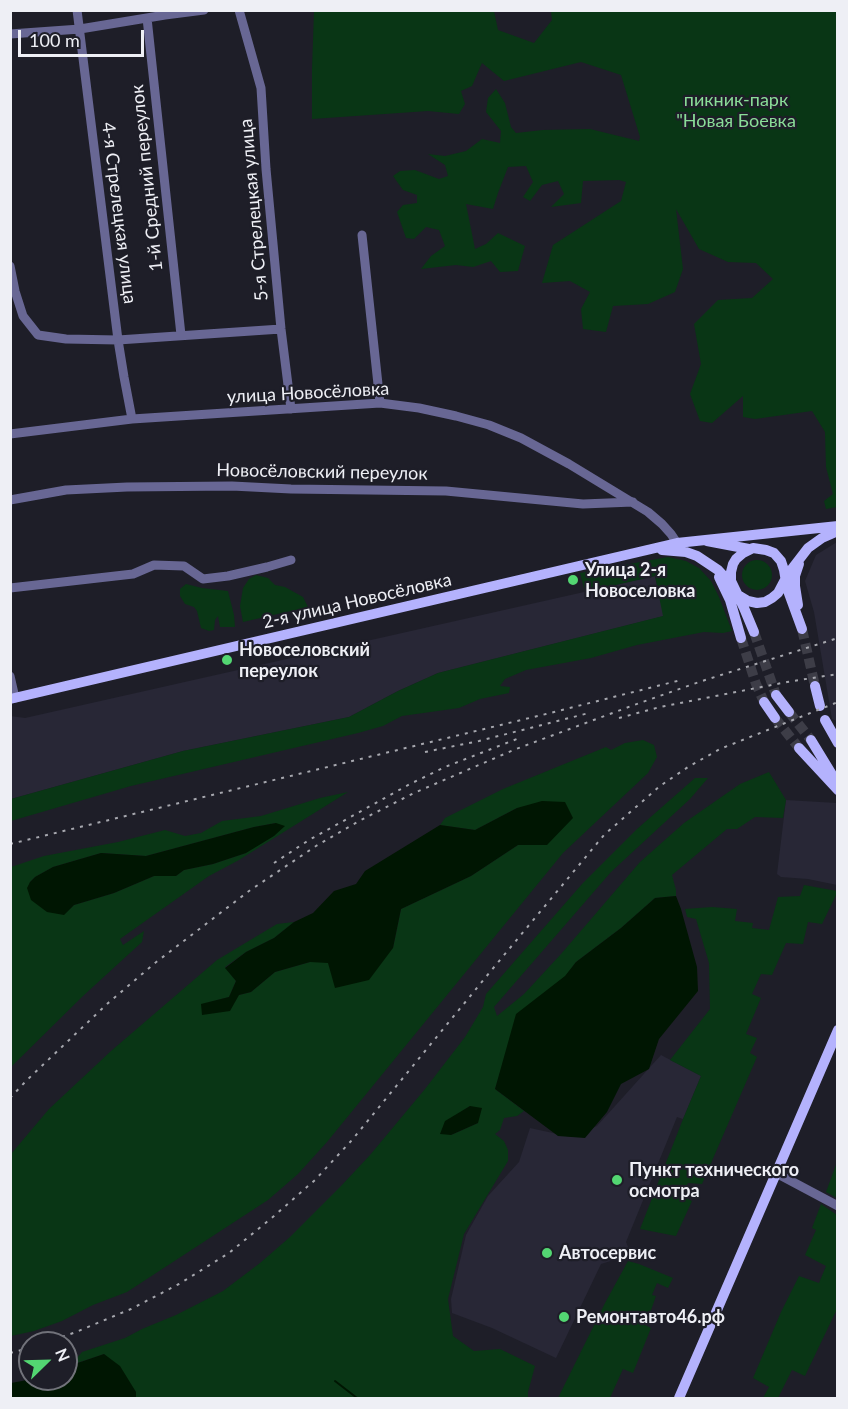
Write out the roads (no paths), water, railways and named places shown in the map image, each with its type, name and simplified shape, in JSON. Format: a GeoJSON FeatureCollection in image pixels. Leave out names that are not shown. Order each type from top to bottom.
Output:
{"type":"FeatureCollection","features":[{"type":"Feature","properties":{"kind":"main road","name":"2-я улица Новосёловка"},"geometry":{"type":"LineString","coordinates":[[13,698],[677,543],[837,526]]}},
{"type":"Feature","properties":{"kind":"main road"},"geometry":{"type":"LineString","coordinates":[[754,632],[731,581],[733,564],[751,548],[788,530]]}},
{"type":"Feature","properties":{"kind":"main road"},"geometry":{"type":"LineString","coordinates":[[736,591],[748,601],[765,602],[778,593],[801,556],[814,543],[837,531]]}},
{"type":"Feature","properties":{"kind":"main road","name":"2-я улица Новосёловка"},"geometry":{"type":"LineString","coordinates":[[695,540],[751,548]]}},
{"type":"Feature","properties":{"kind":"main road"},"geometry":{"type":"LineString","coordinates":[[751,548],[766,549],[774,553],[781,561],[787,588],[802,629],[795,586],[795,576],[801,556]]}},
{"type":"Feature","properties":{"kind":"main road","name":"2-я улица Новосёловка"},"geometry":{"type":"LineString","coordinates":[[641,552],[680,551],[697,556],[718,570],[736,591]]}},
{"type":"Feature","properties":{"kind":"main road"},"geometry":{"type":"LineString","coordinates":[[706,561],[724,585],[734,610],[741,638]]}},
{"type":"Feature","properties":{"kind":"main road"},"geometry":{"type":"LineString","coordinates":[[815,686],[820,706]]}},
{"type":"Feature","properties":{"kind":"main road"},"geometry":{"type":"LineString","coordinates":[[776,695],[789,712]]}},
{"type":"Feature","properties":{"kind":"main road"},"geometry":{"type":"LineString","coordinates":[[764,702],[776,718]]}},
{"type":"Feature","properties":{"kind":"main road"},"geometry":{"type":"LineString","coordinates":[[825,720],[837,743]]}},
{"type":"Feature","properties":{"kind":"main road"},"geometry":{"type":"LineString","coordinates":[[811,740],[837,783]]}},
{"type":"Feature","properties":{"kind":"main road"},"geometry":{"type":"LineString","coordinates":[[800,748],[837,790]]}},
{"type":"Feature","properties":{"kind":"main road"},"geometry":{"type":"LineString","coordinates":[[679,1398],[837,1030]]}},
{"type":"Feature","properties":{"kind":"street","name":"4-я Стрелецкая улица"},"geometry":{"type":"LineString","coordinates":[[77,10],[118,340],[132,419]]}},
{"type":"Feature","properties":{"kind":"street"},"geometry":{"type":"LineString","coordinates":[[10,34],[80,28],[147,18],[164,13],[204,10]]}},
{"type":"Feature","properties":{"kind":"street","name":"5-я Стрелецкая улица"},"geometry":{"type":"LineString","coordinates":[[239,10],[261,88],[266,169],[291,409]]}},
{"type":"Feature","properties":{"kind":"street","name":"1-й Средний переулок"},"geometry":{"type":"LineString","coordinates":[[147,18],[181,335]]}},
{"type":"Feature","properties":{"kind":"street"},"geometry":{"type":"LineString","coordinates":[[362,235],[380,403]]}},
{"type":"Feature","properties":{"kind":"street"},"geometry":{"type":"LineString","coordinates":[[10,266],[15,291],[24,316],[38,335],[66,339],[118,340],[281,329]]}},
{"type":"Feature","properties":{"kind":"street","name":"улица Новосёловка"},"geometry":{"type":"LineString","coordinates":[[10,434],[132,419],[380,403],[419,408],[489,425],[521,438],[648,512],[662,524],[677,543]]}},
{"type":"Feature","properties":{"kind":"street","name":"Новосёловский переулок"},"geometry":{"type":"LineString","coordinates":[[10,500],[66,490],[232,486],[446,491],[583,504],[633,502]]}},
{"type":"Feature","properties":{"kind":"street"},"geometry":{"type":"LineString","coordinates":[[10,588],[133,574],[154,565],[184,566],[203,579],[228,576],[291,560]]}},
{"type":"Feature","properties":{"kind":"street"},"geometry":{"type":"LineString","coordinates":[[10,676],[13,698]]}},
{"type":"Feature","properties":{"kind":"street"},"geometry":{"type":"LineString","coordinates":[[776,1173],[837,1206]]}},
{"type":"Feature","properties":{"kind":"waterway"},"geometry":{"type":"LineString","coordinates":[[335,1381],[357,1398]]}},
{"type":"Feature","properties":{"kind":"tunnel"},"geometry":{"type":"LineString","coordinates":[[802,629],[815,686]]}},
{"type":"Feature","properties":{"kind":"tunnel"},"geometry":{"type":"LineString","coordinates":[[754,632],[776,695]]}},
{"type":"Feature","properties":{"kind":"tunnel"},"geometry":{"type":"LineString","coordinates":[[741,638],[764,702]]}},
{"type":"Feature","properties":{"kind":"tunnel"},"geometry":{"type":"LineString","coordinates":[[789,712],[811,740]]}},
{"type":"Feature","properties":{"kind":"tunnel"},"geometry":{"type":"LineString","coordinates":[[775,718],[799,748]]}},
{"type":"Feature","properties":{"kind":"railway"},"geometry":{"type":"LineString","coordinates":[[10,1098],[107,1004],[155,963],[249,891],[316,846],[359,821],[414,793],[516,749],[699,682],[838,638]]}},
{"type":"Feature","properties":{"kind":"railway"},"geometry":{"type":"LineString","coordinates":[[619,718],[660,707],[838,674]]}},
{"type":"Feature","properties":{"kind":"railway"},"geometry":{"type":"LineString","coordinates":[[10,844],[681,680]]}},
{"type":"Feature","properties":{"kind":"railway"},"geometry":{"type":"LineString","coordinates":[[78,1331],[131,1309],[179,1284],[229,1253],[315,1180],[352,1140],[604,835],[660,786],[720,749],[838,702]]}},
{"type":"Feature","properties":{"kind":"railway"},"geometry":{"type":"LineString","coordinates":[[425,752],[589,713]]}},
{"type":"Feature","properties":{"kind":"railway"},"geometry":{"type":"LineString","coordinates":[[274,863],[309,840],[410,784],[445,767],[522,737]]}},
{"type":"Feature","properties":{"kind":"railway"},"geometry":{"type":"LineString","coordinates":[[10,1353],[18,1351]]}},
{"type":"Feature","properties":{"kind":"place","name":"Улица 2-я Новоселовка"},"geometry":{"type":"Point","coordinates":[573,580]}},
{"type":"Feature","properties":{"kind":"place","name":"Новоселовский переулок"},"geometry":{"type":"Point","coordinates":[227,660]}},
{"type":"Feature","properties":{"kind":"place","name":"Пункт технического осмотра"},"geometry":{"type":"Point","coordinates":[617,1180]}},
{"type":"Feature","properties":{"kind":"place","name":"Автосервис"},"geometry":{"type":"Point","coordinates":[547,1253]}},
{"type":"Feature","properties":{"kind":"place","name":"Ремонтавто46.рф"},"geometry":{"type":"Point","coordinates":[564,1317]}},
{"type":"Feature","properties":{"kind":"park label","name":"пикник-парк \"Новая Боевка"},"geometry":{"type":"Point","coordinates":[736,110]}}]}
